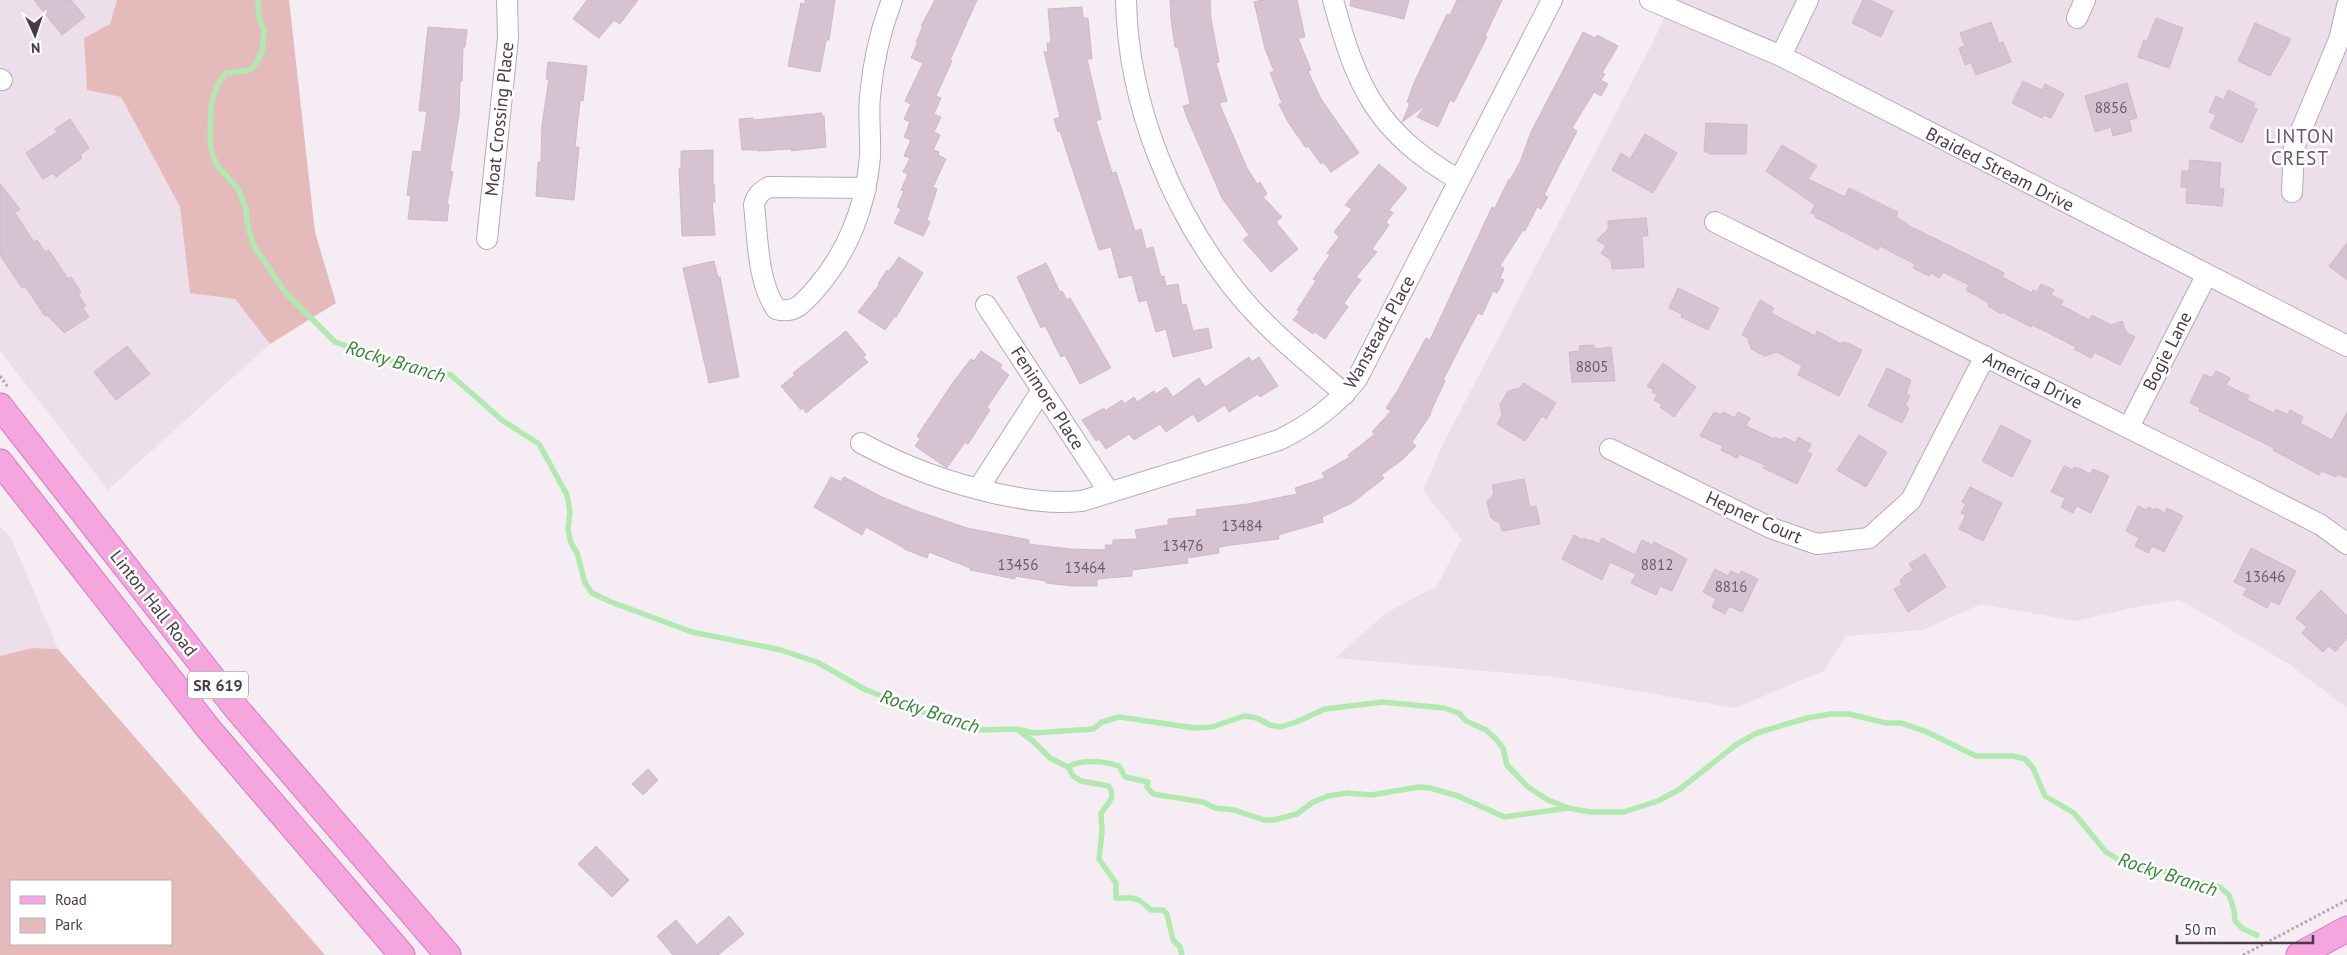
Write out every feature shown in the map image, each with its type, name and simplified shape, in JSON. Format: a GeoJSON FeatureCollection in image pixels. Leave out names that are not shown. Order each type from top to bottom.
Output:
{"type":"FeatureCollection","features":[{"type":"Feature","properties":{"kind":"main road","name":"Linton Hall Road"},"geometry":{"type":"LineString","coordinates":[[0,406],[236,708],[448,955]]}},
{"type":"Feature","properties":{"kind":"main road","name":"Linton Hall Road"},"geometry":{"type":"LineString","coordinates":[[0,462],[208,728],[402,955]]}},
{"type":"Feature","properties":{"kind":"main road"},"geometry":{"type":"LineString","coordinates":[[2299,955],[2347,929]]}},
{"type":"Feature","properties":{"kind":"street","name":"Moat Crossing Place"},"geometry":{"type":"LineString","coordinates":[[488,239],[508,38],[507,0]]}},
{"type":"Feature","properties":{"kind":"street"},"geometry":{"type":"LineString","coordinates":[[866,188],[769,187],[756,198],[763,282],[769,298],[776,309],[785,311],[800,307],[823,280],[841,253],[856,224],[866,188],[870,156],[870,97],[873,73],[885,18],[892,0]]}},
{"type":"Feature","properties":{"kind":"street"},"geometry":{"type":"LineString","coordinates":[[1126,0],[1131,56],[1140,95],[1155,146],[1188,223],[1213,261],[1241,297],[1272,330],[1345,394]]}},
{"type":"Feature","properties":{"kind":"street"},"geometry":{"type":"LineString","coordinates":[[1333,0],[1344,42],[1358,79],[1370,100],[1388,125],[1410,147],[1459,180]]}},
{"type":"Feature","properties":{"kind":"street","name":"Wansteadt Place"},"geometry":{"type":"LineString","coordinates":[[861,443],[903,466],[941,480],[1036,502],[1059,504],[1082,501],[1279,440],[1304,428],[1327,412],[1357,379],[1552,0]]}},
{"type":"Feature","properties":{"kind":"street","name":"Braided Stream Drive"},"geometry":{"type":"LineString","coordinates":[[1650,0],[1780,56],[2206,276],[2273,307],[2347,346]]}},
{"type":"Feature","properties":{"kind":"street"},"geometry":{"type":"LineString","coordinates":[[1780,56],[1808,0]]}},
{"type":"Feature","properties":{"kind":"street"},"geometry":{"type":"LineString","coordinates":[[2077,18],[2085,0]]}},
{"type":"Feature","properties":{"kind":"street"},"geometry":{"type":"LineString","coordinates":[[2292,192],[2294,147],[2339,40],[2347,6]]}},
{"type":"Feature","properties":{"kind":"street","name":"America Drive"},"geometry":{"type":"LineString","coordinates":[[1715,222],[2129,427],[2321,525],[2347,544]]}},
{"type":"Feature","properties":{"kind":"street","name":"Bogie Lane"},"geometry":{"type":"LineString","coordinates":[[2129,427],[2206,276]]}},
{"type":"Feature","properties":{"kind":"street","name":"Fenimore Place"},"geometry":{"type":"LineString","coordinates":[[986,305],[1109,492]]}},
{"type":"Feature","properties":{"kind":"street","name":"Hepner Court"},"geometry":{"type":"LineString","coordinates":[[1610,449],[1771,528],[1817,544],[1869,538],[1911,500],[1985,356]]}},
{"type":"Feature","properties":{"kind":"street"},"geometry":{"type":"LineString","coordinates":[[978,489],[1042,390]]}},
{"type":"Feature","properties":{"kind":"path"},"geometry":{"type":"LineString","coordinates":[[2243,955],[2347,900]]}},
{"type":"Feature","properties":{"kind":"shaded area"},"geometry":{"type":"Polygon","coordinates":[[[0,0],[117,0],[110,24],[121,97],[180,207],[190,293],[235,299],[270,344],[108,490],[0,351],[0,0]]]}},
{"type":"Feature","properties":{"kind":"shaded area"},"geometry":{"type":"Polygon","coordinates":[[[1672,0],[2347,0],[2347,708],[2287,663],[2180,600],[2141,606],[2076,621],[1981,604],[1923,630],[1846,636],[1824,671],[1735,708],[1555,677],[1335,658],[1386,613],[1437,586],[1461,539],[1423,490],[1444,442],[1655,38],[1672,0]]]}},
{"type":"Feature","properties":{"kind":"shaded area"},"geometry":{"type":"Polygon","coordinates":[[[0,526],[12,540],[58,649],[32,648],[0,656],[0,526]]]}},
{"type":"Feature","properties":{"kind":"green space"},"geometry":{"type":"Polygon","coordinates":[[[117,0],[289,0],[315,232],[336,303],[270,344],[235,299],[190,293],[180,207],[121,97],[87,90],[84,38],[110,24],[117,0]]]}},
{"type":"Feature","properties":{"kind":"green space"},"geometry":{"type":"Polygon","coordinates":[[[32,648],[58,649],[325,955],[0,955],[0,656],[32,648]]]}},
{"type":"Feature","properties":{"kind":"building"},"geometry":{"type":"Polygon","coordinates":[[[34,0],[71,0],[85,17],[62,35],[34,0]]]}},
{"type":"Feature","properties":{"kind":"building"},"geometry":{"type":"Polygon","coordinates":[[[587,0],[638,0],[620,24],[614,20],[599,38],[573,19],[587,0]]]}},
{"type":"Feature","properties":{"kind":"building"},"geometry":{"type":"Polygon","coordinates":[[[805,0],[835,0],[829,40],[826,40],[820,72],[788,66],[801,3],[805,4],[805,0]]]}},
{"type":"Feature","properties":{"kind":"building"},"geometry":{"type":"Polygon","coordinates":[[[935,0],[977,0],[936,96],[941,98],[934,114],[941,117],[934,132],[940,135],[933,150],[939,152],[938,155],[946,159],[933,187],[937,189],[927,220],[930,222],[923,236],[894,223],[901,209],[897,207],[904,191],[901,190],[908,174],[903,172],[910,158],[904,156],[911,140],[904,137],[910,122],[904,119],[911,104],[905,101],[923,63],[911,58],[923,26],[921,26],[935,0]]]}},
{"type":"Feature","properties":{"kind":"building"},"geometry":{"type":"Polygon","coordinates":[[[1170,0],[1210,0],[1211,19],[1219,62],[1216,63],[1227,101],[1219,103],[1247,168],[1257,184],[1260,182],[1267,194],[1263,197],[1282,217],[1276,222],[1298,249],[1271,272],[1243,240],[1249,235],[1222,198],[1186,115],[1183,106],[1190,104],[1178,47],[1175,47],[1170,0]]]}},
{"type":"Feature","properties":{"kind":"building"},"geometry":{"type":"Polygon","coordinates":[[[1262,0],[1297,0],[1305,37],[1298,38],[1311,70],[1308,71],[1321,99],[1359,153],[1331,172],[1323,162],[1321,164],[1308,146],[1306,148],[1288,122],[1279,104],[1282,103],[1270,73],[1274,71],[1265,49],[1254,2],[1262,0]]]}},
{"type":"Feature","properties":{"kind":"building"},"geometry":{"type":"Polygon","coordinates":[[[1351,0],[1409,0],[1404,19],[1350,6],[1351,0]]]}},
{"type":"Feature","properties":{"kind":"building"},"geometry":{"type":"Polygon","coordinates":[[[1457,0],[1502,0],[1485,36],[1487,37],[1454,102],[1450,100],[1438,127],[1417,117],[1426,105],[1402,122],[1410,103],[1407,102],[1414,83],[1447,14],[1450,15],[1457,0]]]}},
{"type":"Feature","properties":{"kind":"building"},"geometry":{"type":"Polygon","coordinates":[[[1863,0],[1870,0],[1893,11],[1881,37],[1852,23],[1863,0]]]}},
{"type":"Feature","properties":{"kind":"building"},"geometry":{"type":"Polygon","coordinates":[[[1082,7],[1083,18],[1088,18],[1092,59],[1087,59],[1101,119],[1096,121],[1112,173],[1116,172],[1135,231],[1141,229],[1146,249],[1153,247],[1161,277],[1164,276],[1166,286],[1178,284],[1182,305],[1186,304],[1193,331],[1208,328],[1212,348],[1173,357],[1166,329],[1156,332],[1147,300],[1139,302],[1132,275],[1119,278],[1111,247],[1099,250],[1060,131],[1058,132],[1054,119],[1060,117],[1044,52],[1048,52],[1047,43],[1051,43],[1048,9],[1082,7]]]}},
{"type":"Feature","properties":{"kind":"building"},"geometry":{"type":"Polygon","coordinates":[[[2156,18],[2183,28],[2169,68],[2138,57],[2144,40],[2147,41],[2156,18]]]}},
{"type":"Feature","properties":{"kind":"building"},"geometry":{"type":"Polygon","coordinates":[[[1991,22],[1999,43],[2003,42],[2011,62],[1976,75],[1971,62],[1965,65],[1959,48],[1965,46],[1960,33],[1991,22]]]}},
{"type":"Feature","properties":{"kind":"building"},"geometry":{"type":"Polygon","coordinates":[[[2255,23],[2291,39],[2270,76],[2238,61],[2255,23]]]}},
{"type":"Feature","properties":{"kind":"building"},"geometry":{"type":"Polygon","coordinates":[[[428,27],[467,30],[465,47],[463,47],[459,115],[450,171],[453,172],[447,204],[449,204],[447,221],[408,219],[411,196],[407,195],[413,151],[421,152],[427,111],[419,111],[428,27]]]}},
{"type":"Feature","properties":{"kind":"building"},"geometry":{"type":"Polygon","coordinates":[[[1583,32],[1595,38],[1597,35],[1618,46],[1602,73],[1605,74],[1601,80],[1608,84],[1601,96],[1594,92],[1572,128],[1577,131],[1544,195],[1548,197],[1541,209],[1537,207],[1525,231],[1523,230],[1500,266],[1504,268],[1500,278],[1504,280],[1497,293],[1493,291],[1482,315],[1478,313],[1462,343],[1443,380],[1445,381],[1431,414],[1412,442],[1416,446],[1402,460],[1381,475],[1384,478],[1352,503],[1322,517],[1323,522],[1278,535],[1279,539],[1224,546],[1218,548],[1219,553],[1187,558],[1188,563],[1132,570],[1132,576],[1097,579],[1097,586],[1073,586],[1046,583],[1046,581],[1015,576],[1015,579],[970,570],[970,568],[929,552],[927,558],[904,549],[866,527],[862,535],[814,507],[831,477],[841,482],[844,477],[882,497],[967,528],[1029,540],[1029,544],[1069,549],[1106,550],[1105,545],[1113,545],[1113,540],[1137,539],[1135,530],[1168,525],[1168,519],[1197,516],[1196,510],[1248,504],[1297,494],[1295,488],[1325,478],[1322,473],[1350,457],[1348,455],[1375,434],[1372,432],[1391,411],[1386,408],[1426,338],[1430,340],[1492,207],[1495,208],[1509,179],[1520,162],[1531,132],[1583,32]]]}},
{"type":"Feature","properties":{"kind":"building"},"geometry":{"type":"Polygon","coordinates":[[[548,62],[587,66],[583,101],[580,100],[575,147],[579,147],[574,200],[536,196],[538,162],[541,162],[542,125],[549,79],[546,79],[548,62]]]}},
{"type":"Feature","properties":{"kind":"building"},"geometry":{"type":"Polygon","coordinates":[[[2023,81],[2042,90],[2045,84],[2064,94],[2051,118],[2044,115],[2042,118],[2012,103],[2023,81]]]}},
{"type":"Feature","properties":{"kind":"building"},"geometry":{"type":"Polygon","coordinates":[[[2127,83],[2137,118],[2129,120],[2132,131],[2113,136],[2111,127],[2095,132],[2085,96],[2127,83]]]}},
{"type":"Feature","properties":{"kind":"building"},"geometry":{"type":"Polygon","coordinates":[[[2228,90],[2255,103],[2253,107],[2257,109],[2242,143],[2210,128],[2216,115],[2209,112],[2216,96],[2224,100],[2228,90]]]}},
{"type":"Feature","properties":{"kind":"building"},"geometry":{"type":"Polygon","coordinates":[[[822,113],[822,117],[824,116],[826,147],[791,151],[791,149],[742,150],[739,119],[753,118],[754,120],[822,113]]]}},
{"type":"Feature","properties":{"kind":"building"},"geometry":{"type":"Polygon","coordinates":[[[70,119],[89,148],[80,155],[82,158],[56,177],[53,173],[43,179],[26,153],[57,132],[55,129],[70,119]]]}},
{"type":"Feature","properties":{"kind":"building"},"geometry":{"type":"Polygon","coordinates":[[[1706,123],[1747,125],[1746,154],[1709,154],[1709,152],[1704,152],[1706,123]]]}},
{"type":"Feature","properties":{"kind":"building"},"geometry":{"type":"Polygon","coordinates":[[[1645,134],[1677,153],[1653,193],[1612,170],[1621,153],[1630,159],[1645,134]]]}},
{"type":"Feature","properties":{"kind":"building"},"geometry":{"type":"Polygon","coordinates":[[[1782,145],[1817,166],[1808,179],[1845,197],[1849,188],[1898,212],[1896,217],[1907,225],[2004,273],[2002,277],[2032,293],[2033,290],[2037,292],[2041,284],[2054,290],[2051,295],[2063,301],[2061,305],[2089,320],[2092,315],[2111,325],[2122,321],[2126,332],[2135,337],[2120,365],[2094,352],[2091,358],[2074,349],[2076,347],[2043,330],[2032,325],[2031,327],[2002,312],[2001,314],[1988,306],[1989,303],[1966,290],[1969,285],[1943,272],[1939,278],[1931,273],[1929,276],[1913,268],[1915,264],[1880,246],[1878,250],[1815,217],[1816,215],[1811,213],[1815,205],[1766,171],[1782,145]]]}},
{"type":"Feature","properties":{"kind":"building"},"geometry":{"type":"Polygon","coordinates":[[[713,150],[715,202],[712,202],[715,235],[682,236],[679,168],[681,168],[681,151],[713,150]]]}},
{"type":"Feature","properties":{"kind":"building"},"geometry":{"type":"Polygon","coordinates":[[[2190,160],[2221,163],[2219,188],[2224,189],[2222,206],[2186,203],[2187,187],[2181,187],[2182,171],[2189,171],[2190,160]]]}},
{"type":"Feature","properties":{"kind":"building"},"geometry":{"type":"Polygon","coordinates":[[[1379,164],[1407,188],[1389,210],[1393,213],[1386,222],[1389,225],[1372,249],[1377,252],[1356,277],[1361,280],[1344,303],[1348,307],[1325,339],[1315,332],[1313,334],[1293,320],[1300,311],[1297,310],[1316,281],[1313,279],[1330,255],[1327,253],[1339,237],[1334,232],[1352,209],[1345,205],[1379,164]]]}},
{"type":"Feature","properties":{"kind":"building"},"geometry":{"type":"Polygon","coordinates":[[[0,184],[20,209],[15,213],[34,242],[37,240],[45,252],[49,250],[68,279],[71,277],[81,292],[78,294],[86,306],[83,308],[89,317],[64,333],[47,315],[45,316],[25,286],[22,288],[0,255],[0,184]]]}},
{"type":"Feature","properties":{"kind":"building"},"geometry":{"type":"Polygon","coordinates":[[[1646,218],[1648,236],[1642,236],[1644,267],[1612,269],[1611,260],[1601,253],[1606,246],[1597,240],[1608,229],[1608,221],[1646,218]]]}},
{"type":"Feature","properties":{"kind":"building"},"geometry":{"type":"Polygon","coordinates":[[[2347,243],[2347,280],[2329,266],[2347,243]]]}},
{"type":"Feature","properties":{"kind":"building"},"geometry":{"type":"Polygon","coordinates":[[[899,257],[923,273],[896,317],[885,330],[858,312],[879,285],[887,270],[889,271],[899,257]]]}},
{"type":"Feature","properties":{"kind":"building"},"geometry":{"type":"Polygon","coordinates":[[[714,261],[718,278],[720,277],[739,377],[709,383],[683,268],[714,261]]]}},
{"type":"Feature","properties":{"kind":"building"},"geometry":{"type":"Polygon","coordinates":[[[1046,263],[1060,292],[1062,291],[1067,300],[1070,298],[1111,368],[1080,384],[1065,355],[1061,357],[1045,326],[1041,328],[1017,277],[1046,263]]]}},
{"type":"Feature","properties":{"kind":"building"},"geometry":{"type":"Polygon","coordinates":[[[1678,288],[1719,308],[1708,330],[1681,317],[1682,314],[1669,308],[1678,288]]]}},
{"type":"Feature","properties":{"kind":"building"},"geometry":{"type":"Polygon","coordinates":[[[1760,300],[1774,308],[1771,313],[1815,336],[1817,331],[1841,344],[1842,342],[1850,344],[1862,350],[1839,396],[1798,375],[1802,366],[1777,352],[1765,356],[1751,349],[1748,338],[1742,335],[1760,300]]]}},
{"type":"Feature","properties":{"kind":"building"},"geometry":{"type":"Polygon","coordinates":[[[846,331],[866,355],[863,357],[868,362],[806,413],[803,408],[801,410],[781,386],[795,375],[793,373],[846,331]]]}},
{"type":"Feature","properties":{"kind":"building"},"geometry":{"type":"Polygon","coordinates":[[[1594,345],[1595,349],[1611,347],[1615,381],[1572,382],[1569,352],[1580,351],[1579,346],[1594,345]]]}},
{"type":"Feature","properties":{"kind":"building"},"geometry":{"type":"Polygon","coordinates":[[[127,346],[150,374],[116,400],[94,372],[127,346]]]}},
{"type":"Feature","properties":{"kind":"building"},"geometry":{"type":"Polygon","coordinates":[[[981,351],[1002,365],[1000,368],[1009,375],[987,407],[990,410],[968,444],[965,442],[947,468],[915,446],[920,439],[917,436],[954,381],[971,359],[974,361],[981,351]]]}},
{"type":"Feature","properties":{"kind":"building"},"geometry":{"type":"Polygon","coordinates":[[[1249,357],[1252,362],[1259,357],[1278,386],[1260,397],[1258,394],[1229,412],[1225,405],[1198,422],[1193,414],[1166,432],[1160,424],[1134,440],[1129,434],[1106,449],[1099,439],[1096,441],[1082,420],[1104,408],[1105,411],[1122,400],[1124,404],[1134,397],[1137,402],[1154,391],[1156,394],[1166,387],[1173,397],[1199,378],[1205,387],[1249,357]]]}},
{"type":"Feature","properties":{"kind":"building"},"geometry":{"type":"Polygon","coordinates":[[[1663,363],[1696,387],[1674,417],[1660,407],[1662,405],[1654,400],[1657,395],[1652,392],[1654,390],[1647,386],[1663,363]]]}},
{"type":"Feature","properties":{"kind":"building"},"geometry":{"type":"Polygon","coordinates":[[[1887,368],[1911,380],[1906,394],[1910,396],[1905,405],[1909,408],[1902,423],[1868,406],[1887,368]]]}},
{"type":"Feature","properties":{"kind":"building"},"geometry":{"type":"Polygon","coordinates":[[[2216,371],[2230,378],[2226,385],[2249,396],[2247,400],[2274,413],[2276,409],[2288,415],[2290,410],[2303,417],[2300,423],[2332,440],[2347,412],[2347,478],[2338,474],[2336,477],[2321,471],[2319,475],[2273,450],[2274,448],[2199,411],[2200,408],[2190,403],[2204,374],[2212,378],[2216,371]]]}},
{"type":"Feature","properties":{"kind":"building"},"geometry":{"type":"Polygon","coordinates":[[[1523,383],[1556,403],[1546,419],[1542,416],[1525,441],[1497,424],[1502,415],[1500,405],[1508,391],[1520,388],[1523,383]]]}},
{"type":"Feature","properties":{"kind":"building"},"geometry":{"type":"Polygon","coordinates":[[[1714,412],[1721,415],[1723,412],[1735,418],[1738,412],[1750,418],[1746,426],[1774,439],[1775,437],[1782,440],[1784,437],[1796,443],[1798,437],[1811,444],[1807,452],[1812,454],[1797,484],[1763,468],[1765,465],[1739,454],[1737,458],[1721,450],[1723,446],[1700,436],[1714,412]]]}},
{"type":"Feature","properties":{"kind":"building"},"geometry":{"type":"Polygon","coordinates":[[[2001,425],[2031,441],[2012,477],[1982,461],[2001,425]]]}},
{"type":"Feature","properties":{"kind":"building"},"geometry":{"type":"Polygon","coordinates":[[[1859,435],[1887,452],[1866,487],[1837,470],[1859,435]]]}},
{"type":"Feature","properties":{"kind":"building"},"geometry":{"type":"Polygon","coordinates":[[[2064,466],[2073,470],[2074,467],[2081,469],[2090,474],[2093,469],[2109,476],[2091,513],[2077,506],[2073,513],[2061,507],[2065,498],[2051,492],[2064,466]]]}},
{"type":"Feature","properties":{"kind":"building"},"geometry":{"type":"Polygon","coordinates":[[[1524,479],[1530,507],[1536,506],[1540,524],[1502,531],[1500,523],[1491,518],[1487,502],[1494,494],[1492,485],[1524,479]]]}},
{"type":"Feature","properties":{"kind":"building"},"geometry":{"type":"Polygon","coordinates":[[[1970,487],[2002,503],[1983,541],[1959,529],[1966,515],[1961,513],[1966,504],[1962,502],[1970,487]]]}},
{"type":"Feature","properties":{"kind":"building"},"geometry":{"type":"Polygon","coordinates":[[[2138,506],[2147,510],[2148,507],[2155,510],[2156,508],[2165,513],[2167,508],[2183,516],[2164,552],[2152,546],[2148,553],[2135,546],[2139,538],[2126,531],[2138,506]]]}},
{"type":"Feature","properties":{"kind":"building"},"geometry":{"type":"Polygon","coordinates":[[[1574,535],[1583,540],[1584,538],[1599,544],[1602,538],[1635,555],[1642,540],[1652,545],[1654,542],[1687,559],[1672,591],[1660,586],[1656,595],[1631,583],[1636,574],[1610,562],[1602,580],[1562,559],[1574,535]]]}},
{"type":"Feature","properties":{"kind":"building"},"geometry":{"type":"Polygon","coordinates":[[[2251,548],[2296,571],[2279,605],[2271,601],[2267,608],[2243,595],[2247,588],[2234,582],[2251,548]]]}},
{"type":"Feature","properties":{"kind":"building"},"geometry":{"type":"Polygon","coordinates":[[[1925,554],[1946,587],[1908,612],[1894,589],[1902,585],[1900,581],[1913,570],[1909,564],[1925,554]]]}},
{"type":"Feature","properties":{"kind":"building"},"geometry":{"type":"Polygon","coordinates":[[[1715,569],[1728,576],[1731,571],[1739,575],[1741,571],[1758,579],[1742,612],[1729,606],[1725,614],[1712,607],[1716,599],[1703,592],[1715,569]]]}},
{"type":"Feature","properties":{"kind":"building"},"geometry":{"type":"Polygon","coordinates":[[[2321,590],[2347,616],[2347,638],[2335,652],[2329,646],[2323,652],[2302,633],[2307,627],[2296,618],[2321,590]]]}},
{"type":"Feature","properties":{"kind":"building"},"geometry":{"type":"Polygon","coordinates":[[[648,769],[658,780],[643,795],[632,784],[648,769]]]}},
{"type":"Feature","properties":{"kind":"building"},"geometry":{"type":"Polygon","coordinates":[[[596,846],[629,880],[612,897],[578,864],[596,846]]]}},
{"type":"Feature","properties":{"kind":"building"},"geometry":{"type":"Polygon","coordinates":[[[729,916],[744,934],[718,955],[673,955],[657,936],[676,920],[697,945],[729,916]]]}},
{"type":"Feature","properties":{"kind":"waterway","name":"Rocky Branch"},"geometry":{"type":"LineString","coordinates":[[258,0],[259,17],[264,31],[262,52],[250,70],[226,73],[218,83],[211,105],[210,146],[216,164],[238,189],[246,209],[248,228],[254,246],[285,292],[335,342],[382,358],[451,375],[503,421],[539,444],[567,495],[570,512],[568,529],[585,583],[592,593],[611,602],[692,632],[781,650],[817,662],[864,689],[956,725],[979,730],[1016,729],[1034,733],[1093,729],[1102,722],[1119,717],[1195,728],[1212,727],[1244,716],[1257,718],[1270,725],[1280,727],[1325,709],[1383,702],[1444,708],[1459,713],[1466,721],[1486,730],[1496,739],[1503,748],[1507,765],[1528,787],[1548,800],[1568,808],[1590,812],[1624,812],[1658,801],[1680,789],[1737,744],[1757,733],[1807,718],[1831,714],[1849,714],[1886,723],[1901,723],[1927,732],[1976,756],[2013,756],[2025,759],[2033,768],[2045,796],[2074,813],[2106,852],[2121,861],[2164,871],[2182,879],[2220,887],[2229,895],[2235,921],[2243,929],[2257,935]]}},
{"type":"Feature","properties":{"kind":"waterway"},"geometry":{"type":"LineString","coordinates":[[1018,730],[1033,741],[1050,758],[1068,767],[1073,776],[1081,781],[1109,786],[1112,795],[1101,814],[1102,832],[1099,859],[1116,883],[1116,898],[1139,900],[1151,910],[1163,910],[1167,914],[1173,940],[1180,947],[1182,955]]}},
{"type":"Feature","properties":{"kind":"waterway"},"geometry":{"type":"LineString","coordinates":[[1068,767],[1086,762],[1113,764],[1119,766],[1125,777],[1148,782],[1147,787],[1153,794],[1203,802],[1215,808],[1234,810],[1264,820],[1274,820],[1297,814],[1313,802],[1328,796],[1348,793],[1371,795],[1419,787],[1458,796],[1504,817],[1568,808]]}},
{"type":"Feature","properties":{"kind":"district","name":"LINTON CREST"},"geometry":{"type":"Point","coordinates":[2300,147]}}]}
